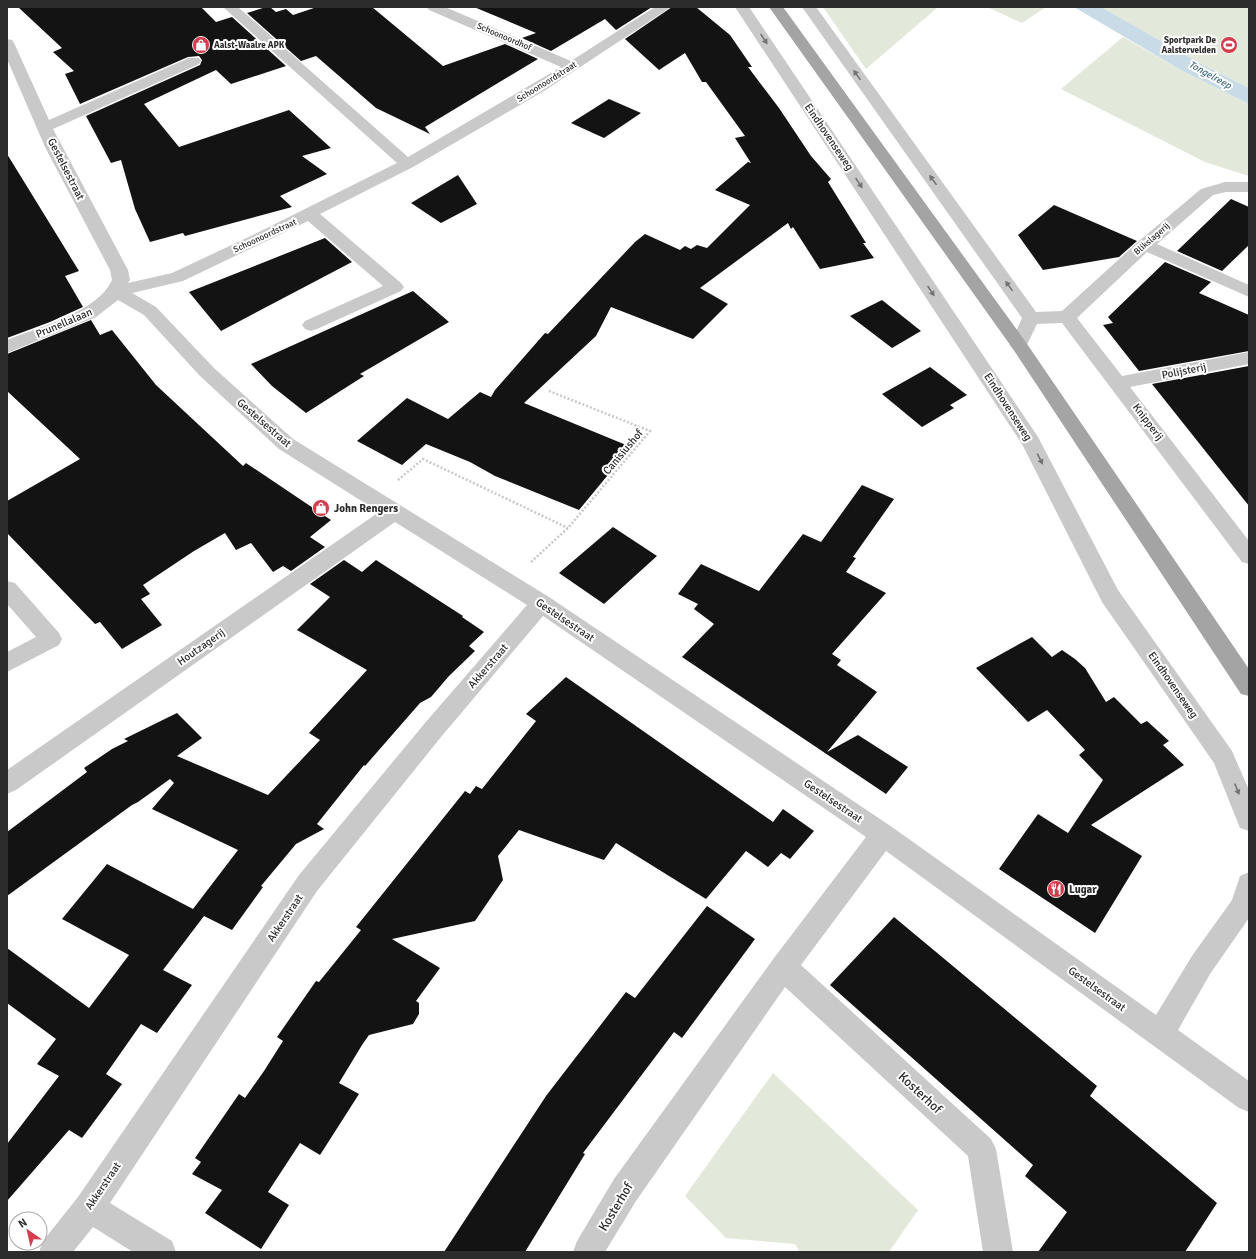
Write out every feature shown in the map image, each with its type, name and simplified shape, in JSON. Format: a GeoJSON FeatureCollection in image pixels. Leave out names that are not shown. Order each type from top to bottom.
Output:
{"type":"FeatureCollection","features":[{"type":"Feature","properties":{"kind":"main road"},"geometry":{"type":"LineString","coordinates":[[776,7],[829,78],[1018,345],[1249,687]]}},
{"type":"Feature","properties":{"kind":"street"},"geometry":{"type":"LineString","coordinates":[[230,7],[407,164]]}},
{"type":"Feature","properties":{"kind":"street","name":"Schoonoordhof"},"geometry":{"type":"LineString","coordinates":[[434,7],[573,67]]}},
{"type":"Feature","properties":{"kind":"street","name":"Schoonoordstraat"},"geometry":{"type":"LineString","coordinates":[[116,291],[177,277],[310,214],[407,164],[539,88],[664,7]]}},
{"type":"Feature","properties":{"kind":"street","name":"Eindhovenseweg"},"geometry":{"type":"LineString","coordinates":[[742,7],[1031,442],[1110,596],[1224,758],[1249,820]]}},
{"type":"Feature","properties":{"kind":"street"},"geometry":{"type":"LineString","coordinates":[[809,7],[1031,318]]}},
{"type":"Feature","properties":{"kind":"street","name":"Gestelsestraat"},"geometry":{"type":"LineString","coordinates":[[7,43],[53,147],[119,270],[121,280],[116,291],[150,311],[207,372],[286,444],[507,584],[541,603],[883,835],[1249,1098]]}},
{"type":"Feature","properties":{"kind":"street"},"geometry":{"type":"LineString","coordinates":[[45,127],[194,61]]}},
{"type":"Feature","properties":{"kind":"street","name":"Blikslagerij"},"geometry":{"type":"LineString","coordinates":[[1067,317],[1145,245],[1206,192],[1225,187],[1249,187]]}},
{"type":"Feature","properties":{"kind":"street"},"geometry":{"type":"LineString","coordinates":[[310,214],[394,287],[311,325]]}},
{"type":"Feature","properties":{"kind":"street"},"geometry":{"type":"LineString","coordinates":[[1145,245],[1249,292]]}},
{"type":"Feature","properties":{"kind":"street","name":"Prunellalaan"},"geometry":{"type":"LineString","coordinates":[[7,347],[90,313],[106,302],[116,291]]}},
{"type":"Feature","properties":{"kind":"street"},"geometry":{"type":"LineString","coordinates":[[1031,318],[1067,317]]}},
{"type":"Feature","properties":{"kind":"street","name":"Knipperij"},"geometry":{"type":"LineString","coordinates":[[1067,317],[1249,556]]}},
{"type":"Feature","properties":{"kind":"street"},"geometry":{"type":"LineString","coordinates":[[1018,345],[1031,318]]}},
{"type":"Feature","properties":{"kind":"street","name":"Polijsterij"},"geometry":{"type":"LineString","coordinates":[[1118,383],[1249,358]]}},
{"type":"Feature","properties":{"kind":"street","name":"Houtzagerij"},"geometry":{"type":"LineString","coordinates":[[7,783],[394,512]]}},
{"type":"Feature","properties":{"kind":"street"},"geometry":{"type":"LineString","coordinates":[[7,589],[51,639],[7,663]]}},
{"type":"Feature","properties":{"kind":"street","name":"Akkerstraat"},"geometry":{"type":"LineString","coordinates":[[54,1252],[89,1208],[308,883],[433,730],[541,603]]}},
{"type":"Feature","properties":{"kind":"street","name":"Kosterhof"},"geometry":{"type":"LineString","coordinates":[[588,1252],[625,1190],[783,967],[883,835]]}},
{"type":"Feature","properties":{"kind":"street"},"geometry":{"type":"LineString","coordinates":[[1160,1034],[1201,965],[1246,895]]}},
{"type":"Feature","properties":{"kind":"street","name":"Kosterhof"},"geometry":{"type":"LineString","coordinates":[[783,967],[981,1149],[998,1252]]}},
{"type":"Feature","properties":{"kind":"street"},"geometry":{"type":"LineString","coordinates":[[89,1208],[161,1252]]}},
{"type":"Feature","properties":{"kind":"path","name":"Canisiushof"},"geometry":{"type":"LineString","coordinates":[[507,584],[568,528],[650,431],[549,391]]}},
{"type":"Feature","properties":{"kind":"path"},"geometry":{"type":"LineString","coordinates":[[375,500],[423,459],[568,528]]}},
{"type":"Feature","properties":{"kind":"shaded area"},"geometry":{"type":"Polygon","coordinates":[[[823,7],[938,7],[866,69],[823,7]]]}},
{"type":"Feature","properties":{"kind":"shaded area"},"geometry":{"type":"Polygon","coordinates":[[[987,7],[1046,7],[1022,23],[987,7]]]}},
{"type":"Feature","properties":{"kind":"shaded area"},"geometry":{"type":"Polygon","coordinates":[[[1101,7],[1249,7],[1249,88],[1205,66],[1101,7]]]}},
{"type":"Feature","properties":{"kind":"shaded area"},"geometry":{"type":"Polygon","coordinates":[[[1123,37],[1179,69],[1249,104],[1249,176],[1205,162],[1061,89],[1123,37]]]}},
{"type":"Feature","properties":{"kind":"shaded area"},"geometry":{"type":"Polygon","coordinates":[[[773,1073],[918,1210],[889,1252],[800,1252],[795,1244],[726,1238],[685,1196],[773,1073]]]}},
{"type":"Feature","properties":{"kind":"water","name":"Tongelreep"},"geometry":{"type":"Polygon","coordinates":[[[1074,7],[1101,7],[1205,66],[1249,88],[1249,104],[1179,69],[1074,7]]]}},
{"type":"Feature","properties":{"kind":"building"},"geometry":{"type":"Polygon","coordinates":[[[18,7],[201,7],[216,22],[232,17],[286,66],[231,84],[216,70],[144,104],[179,147],[289,110],[331,148],[302,156],[327,174],[280,196],[292,207],[185,236],[183,233],[150,242],[135,209],[121,160],[111,163],[86,116],[200,65],[202,60],[199,56],[188,57],[80,104],[65,74],[74,71],[53,52],[62,48],[18,7]]]}},
{"type":"Feature","properties":{"kind":"building"},"geometry":{"type":"Polygon","coordinates":[[[270,7],[276,12],[286,9],[293,15],[317,7],[372,7],[443,66],[505,44],[538,59],[425,127],[430,134],[376,108],[316,56],[301,61],[247,13],[270,7]]]}},
{"type":"Feature","properties":{"kind":"building"},"geometry":{"type":"Polygon","coordinates":[[[474,7],[652,7],[616,30],[605,19],[551,51],[522,38],[536,33],[474,7]]]}},
{"type":"Feature","properties":{"kind":"building"},"geometry":{"type":"Polygon","coordinates":[[[672,7],[696,7],[730,35],[752,67],[748,67],[779,108],[811,156],[831,179],[828,182],[866,243],[863,243],[874,258],[820,269],[793,227],[791,229],[788,223],[700,288],[728,304],[693,339],[611,307],[596,336],[524,403],[631,447],[579,510],[495,476],[470,462],[426,444],[402,465],[357,441],[407,398],[448,419],[480,392],[491,397],[495,390],[545,333],[548,334],[635,242],[645,234],[680,250],[685,246],[691,249],[697,245],[707,248],[750,205],[715,190],[748,162],[751,163],[735,138],[745,136],[706,82],[702,82],[685,53],[659,70],[625,39],[672,7]]]}},
{"type":"Feature","properties":{"kind":"building"},"geometry":{"type":"Polygon","coordinates":[[[609,99],[641,113],[604,138],[571,123],[609,99]]]}},
{"type":"Feature","properties":{"kind":"building"},"geometry":{"type":"Polygon","coordinates":[[[7,154],[79,271],[65,276],[83,307],[50,322],[7,338],[7,154]]]}},
{"type":"Feature","properties":{"kind":"building"},"geometry":{"type":"Polygon","coordinates":[[[458,175],[477,204],[441,223],[411,203],[458,175]]]}},
{"type":"Feature","properties":{"kind":"building"},"geometry":{"type":"Polygon","coordinates":[[[1231,199],[1249,207],[1249,245],[1222,271],[1177,251],[1231,199]]]}},
{"type":"Feature","properties":{"kind":"building"},"geometry":{"type":"Polygon","coordinates":[[[1054,205],[1137,241],[1119,257],[1043,270],[1018,235],[1054,205]]]}},
{"type":"Feature","properties":{"kind":"building"},"geometry":{"type":"Polygon","coordinates":[[[325,238],[352,262],[221,331],[189,292],[325,238]]]}},
{"type":"Feature","properties":{"kind":"building"},"geometry":{"type":"Polygon","coordinates":[[[1165,262],[1211,282],[1199,293],[1249,315],[1249,351],[1139,371],[1103,325],[1113,323],[1108,317],[1165,262]]]}},
{"type":"Feature","properties":{"kind":"building"},"geometry":{"type":"Polygon","coordinates":[[[413,291],[449,322],[360,374],[364,376],[306,413],[272,386],[251,364],[413,291]]]}},
{"type":"Feature","properties":{"kind":"building"},"geometry":{"type":"Polygon","coordinates":[[[882,300],[921,331],[892,348],[850,316],[882,300]]]}},
{"type":"Feature","properties":{"kind":"building"},"geometry":{"type":"Polygon","coordinates":[[[91,320],[100,335],[112,330],[156,385],[243,466],[246,463],[331,520],[310,537],[325,547],[291,571],[283,566],[273,572],[251,543],[236,550],[225,533],[194,551],[143,585],[150,594],[141,599],[162,625],[122,649],[100,622],[95,624],[7,533],[7,501],[80,459],[7,391],[7,354],[91,320]]]}},
{"type":"Feature","properties":{"kind":"building"},"geometry":{"type":"Polygon","coordinates":[[[1249,366],[1249,506],[1152,384],[1249,366]]]}},
{"type":"Feature","properties":{"kind":"building"},"geometry":{"type":"Polygon","coordinates":[[[930,367],[967,395],[950,405],[954,408],[922,427],[882,394],[930,367]]]}},
{"type":"Feature","properties":{"kind":"building"},"geometry":{"type":"Polygon","coordinates":[[[862,485],[894,499],[853,557],[856,558],[846,572],[886,593],[832,654],[841,660],[837,665],[877,692],[827,752],[858,735],[908,767],[886,794],[682,657],[714,624],[694,609],[698,604],[678,594],[701,564],[759,591],[803,534],[821,542],[862,485]]]}},
{"type":"Feature","properties":{"kind":"building"},"geometry":{"type":"Polygon","coordinates":[[[613,527],[657,556],[604,604],[559,573],[613,527]]]}},
{"type":"Feature","properties":{"kind":"building"},"geometry":{"type":"Polygon","coordinates":[[[344,560],[362,572],[376,560],[463,616],[462,617],[484,632],[469,646],[475,651],[449,676],[431,697],[420,703],[365,766],[364,765],[317,824],[324,829],[296,844],[261,886],[263,887],[232,930],[204,916],[163,970],[192,985],[157,1033],[141,1024],[106,1074],[122,1084],[82,1138],[69,1130],[7,1201],[7,1144],[59,1076],[37,1064],[56,1039],[7,1003],[7,948],[89,1008],[129,955],[62,919],[107,864],[193,909],[238,850],[152,809],[174,783],[170,779],[7,896],[7,832],[87,772],[84,768],[112,749],[128,741],[124,739],[177,713],[202,738],[177,756],[268,795],[320,740],[309,733],[367,670],[297,630],[330,597],[310,584],[344,560]]]}},
{"type":"Feature","properties":{"kind":"building"},"geometry":{"type":"Polygon","coordinates":[[[1032,637],[1052,657],[1062,650],[1075,659],[1085,668],[1106,702],[1114,697],[1141,724],[1147,721],[1169,741],[1163,745],[1184,765],[1091,825],[1142,856],[1095,933],[999,869],[1038,814],[1068,833],[1103,780],[1079,755],[1085,750],[1047,710],[1028,722],[976,668],[1032,637]]]}},
{"type":"Feature","properties":{"kind":"building"},"geometry":{"type":"Polygon","coordinates":[[[566,677],[773,822],[783,809],[814,831],[790,859],[781,853],[768,867],[746,851],[706,899],[616,843],[604,860],[519,830],[498,856],[503,880],[475,921],[392,939],[440,968],[416,1001],[419,1003],[419,1014],[413,1024],[369,1035],[362,1045],[339,1083],[359,1094],[320,1155],[300,1143],[268,1192],[289,1205],[261,1249],[205,1213],[222,1190],[192,1174],[201,1162],[195,1158],[239,1094],[245,1098],[264,1071],[283,1041],[277,1037],[316,981],[319,982],[361,930],[356,927],[465,791],[470,794],[476,786],[482,789],[536,721],[526,714],[566,677]]]}},
{"type":"Feature","properties":{"kind":"building"},"geometry":{"type":"Polygon","coordinates":[[[707,906],[755,939],[682,1038],[674,1032],[583,1153],[585,1154],[525,1252],[444,1252],[546,1096],[626,992],[635,998],[707,906]]]}},
{"type":"Feature","properties":{"kind":"building"},"geometry":{"type":"Polygon","coordinates":[[[894,917],[1097,1086],[1090,1096],[1217,1203],[1185,1252],[1038,1252],[1067,1212],[1025,1176],[1033,1165],[830,985],[894,917]]]}},
{"type":"Feature","properties":{"kind":"place","name":"Aalst-Waalre APK"},"geometry":{"type":"Point","coordinates":[201,45]}},
{"type":"Feature","properties":{"kind":"place","name":"Sportpark De Aalstervelden"},"geometry":{"type":"Point","coordinates":[1229,45]}},
{"type":"Feature","properties":{"kind":"place","name":"John Rengers"},"geometry":{"type":"Point","coordinates":[321,508]}},
{"type":"Feature","properties":{"kind":"place","name":"Lugar"},"geometry":{"type":"Point","coordinates":[1056,889]}}]}
